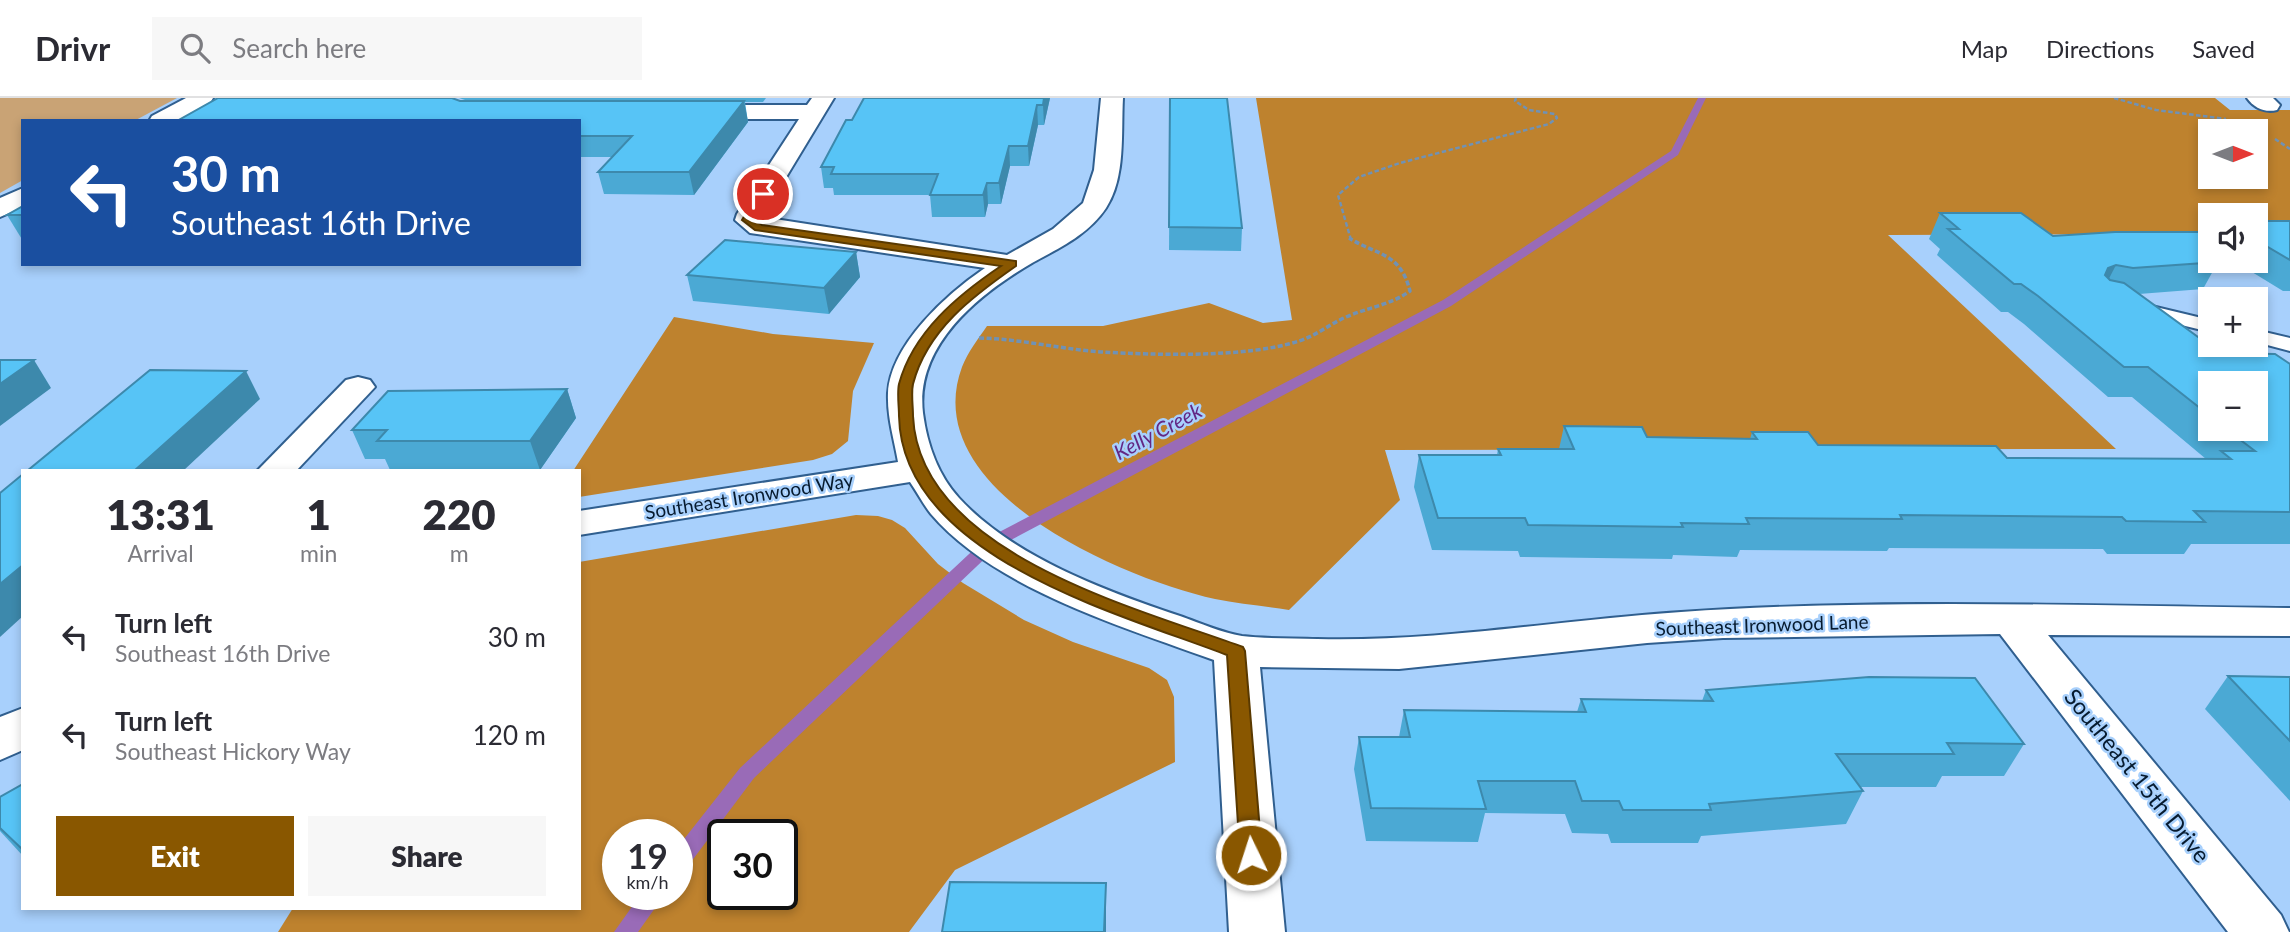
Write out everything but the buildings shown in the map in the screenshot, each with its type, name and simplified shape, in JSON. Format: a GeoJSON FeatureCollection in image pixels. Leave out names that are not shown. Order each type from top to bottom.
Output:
{"type":"FeatureCollection","features":[{"type":"Feature","properties":{"kind":"street","name":"Southeast Ironwood Lane"},"geometry":{"type":"LineString","coordinates":[[1112,98],[1100,194],[1084,218],[978,287],[951,310],[923,344],[905,385],[907,432],[918,470],[946,509],[995,549],[1042,576],[1236,651],[1339,656],[1422,652],[1598,631],[1723,624],[2012,620],[2290,622]]}},
{"type":"Feature","properties":{"kind":"street"},"geometry":{"type":"LineString","coordinates":[[164,119],[208,99]]}},
{"type":"Feature","properties":{"kind":"street"},"geometry":{"type":"LineString","coordinates":[[818,105],[750,214],[748,220],[751,224],[759,228],[1012,264]]}},
{"type":"Feature","properties":{"kind":"street"},"geometry":{"type":"LineString","coordinates":[[673,112],[818,105]]}},
{"type":"Feature","properties":{"kind":"street"},"geometry":{"type":"LineString","coordinates":[[0,209],[21,197]]}},
{"type":"Feature","properties":{"kind":"street"},"geometry":{"type":"LineString","coordinates":[[277,469],[358,387]]}},
{"type":"Feature","properties":{"kind":"street","name":"Southeast Ironwood Way"},"geometry":{"type":"LineString","coordinates":[[581,523],[918,470]]}},
{"type":"Feature","properties":{"kind":"street","name":"Southeast 15th Drive"},"geometry":{"type":"LineString","coordinates":[[2012,620],[2261,932]]}},
{"type":"Feature","properties":{"kind":"street"},"geometry":{"type":"LineString","coordinates":[[1236,651],[1257,932]]}},
{"type":"Feature","properties":{"kind":"street"},"geometry":{"type":"LineString","coordinates":[[0,741],[21,726]]}},
{"type":"Feature","properties":{"kind":"lane"},"geometry":{"type":"LineString","coordinates":[[2116,304],[2198,323]]}},
{"type":"Feature","properties":{"kind":"lane"},"geometry":{"type":"LineString","coordinates":[[2268,340],[2290,345]]}},
{"type":"Feature","properties":{"kind":"path"},"geometry":{"type":"LineString","coordinates":[[933,331],[977,338],[1016,339],[1101,352],[1229,353],[1291,344],[1323,332],[1341,320],[1399,299],[1410,291],[1405,272],[1396,259],[1349,239],[1338,195],[1359,177],[1400,163],[1549,124],[1557,118],[1555,114],[1520,106],[1515,101],[1516,98]]}},
{"type":"Feature","properties":{"kind":"path"},"geometry":{"type":"LineString","coordinates":[[2114,98],[2156,110],[2224,119]]}},
{"type":"Feature","properties":{"kind":"shaded area"},"geometry":{"type":"Polygon","coordinates":[[[0,98],[177,98],[138,119],[21,119],[21,181],[0,193],[0,98]]]}},
{"type":"Feature","properties":{"kind":"shaded area"},"geometry":{"type":"Polygon","coordinates":[[[1256,98],[2215,98],[2230,110],[2290,110],[2290,234],[2268,234],[2268,203],[2198,203],[2198,234],[1888,235],[2116,449],[1385,450],[1400,500],[1289,610],[1224,601],[1176,588],[1131,572],[1083,550],[1037,522],[998,490],[969,453],[956,412],[962,367],[987,326],[1103,326],[1209,303],[1263,323],[1292,320],[1256,98]]]}},
{"type":"Feature","properties":{"kind":"shaded area"},"geometry":{"type":"Polygon","coordinates":[[[674,317],[773,334],[874,343],[853,391],[848,441],[832,454],[813,460],[581,497],[581,469],[574,469],[674,317]]]}},
{"type":"Feature","properties":{"kind":"shaded area"},"geometry":{"type":"Polygon","coordinates":[[[856,515],[892,520],[905,528],[938,564],[963,583],[1024,620],[1073,642],[1149,668],[1167,680],[1174,697],[1175,762],[955,870],[909,932],[278,932],[292,910],[581,910],[581,562],[856,515]]]}},
{"type":"Feature","properties":{"kind":"waterway","name":"Kelly Creek"},"geometry":{"type":"LineString","coordinates":[[693,843],[747,773],[990,544],[1447,303],[1675,153],[1702,98]]}},
{"type":"Feature","properties":{"kind":"waterway","name":"Kelly Creek"},"geometry":{"type":"LineString","coordinates":[[625,932],[642,910]]}},
{"type":"Feature","properties":{"kind":"route"},"geometry":{"type":"LineString","coordinates":[[763,194],[748,220],[759,228],[1012,264],[978,287],[951,310],[923,344],[905,385],[907,432],[918,470],[946,509],[995,549],[1054,583],[1236,651],[1251,855]]}}]}
